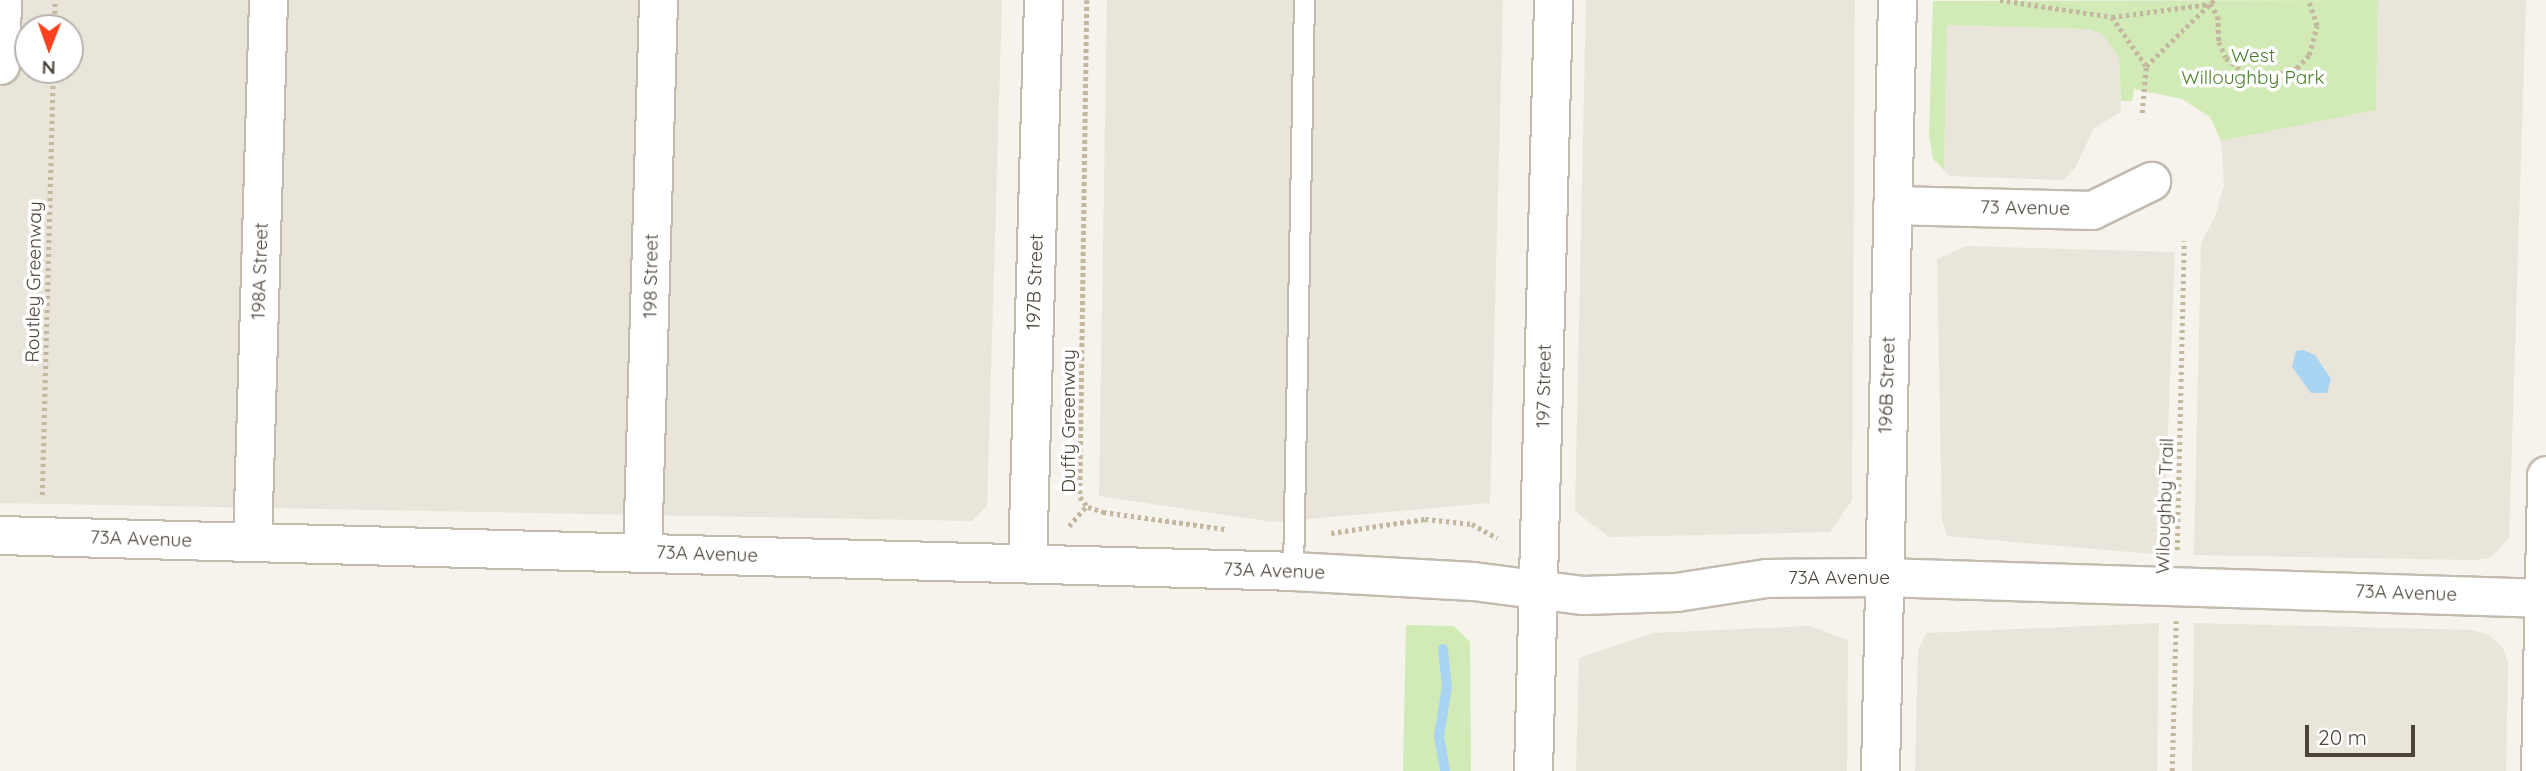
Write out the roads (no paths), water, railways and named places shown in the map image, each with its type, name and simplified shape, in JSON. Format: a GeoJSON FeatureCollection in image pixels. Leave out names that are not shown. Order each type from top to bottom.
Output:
{"type":"FeatureCollection","features":[{"type":"Feature","properties":{"kind":"street"},"geometry":{"type":"LineString","coordinates":[[0,65],[2,0]]}},
{"type":"Feature","properties":{"kind":"street","name":"198A Street"},"geometry":{"type":"LineString","coordinates":[[252,542],[268,0]]}},
{"type":"Feature","properties":{"kind":"street","name":"198 Street"},"geometry":{"type":"LineString","coordinates":[[642,553],[658,0]]}},
{"type":"Feature","properties":{"kind":"street","name":"197B Street"},"geometry":{"type":"LineString","coordinates":[[1027,563],[1043,0]]}},
{"type":"Feature","properties":{"kind":"street","name":"197 Street"},"geometry":{"type":"LineString","coordinates":[[1533,771],[1553,0]]}},
{"type":"Feature","properties":{"kind":"street","name":"196B Street"},"geometry":{"type":"LineString","coordinates":[[1880,771],[1882,577],[1897,0]]}},
{"type":"Feature","properties":{"kind":"street","name":"73 Avenue"},"geometry":{"type":"LineString","coordinates":[[1892,205],[2092,210],[2151,181]]}},
{"type":"Feature","properties":{"kind":"street"},"geometry":{"type":"LineString","coordinates":[[2540,771],[2546,475]]}},
{"type":"Feature","properties":{"kind":"street","name":"73A Avenue"},"geometry":{"type":"LineString","coordinates":[[0,535],[1027,563],[1294,553],[1538,589],[1625,595],[1766,578],[1882,577],[2544,598]]}},
{"type":"Feature","properties":{"kind":"lane"},"geometry":{"type":"LineString","coordinates":[[1294,553],[1304,0]]}},
{"type":"Feature","properties":{"kind":"water"},"geometry":{"type":"Polygon","coordinates":[[[2303,350],[2315,355],[2331,379],[2327,393],[2311,393],[2292,367],[2296,351],[2303,350]]]}},
{"type":"Feature","properties":{"kind":"waterway"},"geometry":{"type":"LineString","coordinates":[[1443,649],[1447,686],[1439,736],[1445,771]]}},
{"type":"Feature","properties":{"kind":"park label","name":"West Willoughby Park"},"geometry":{"type":"Point","coordinates":[2253,67]}}]}
